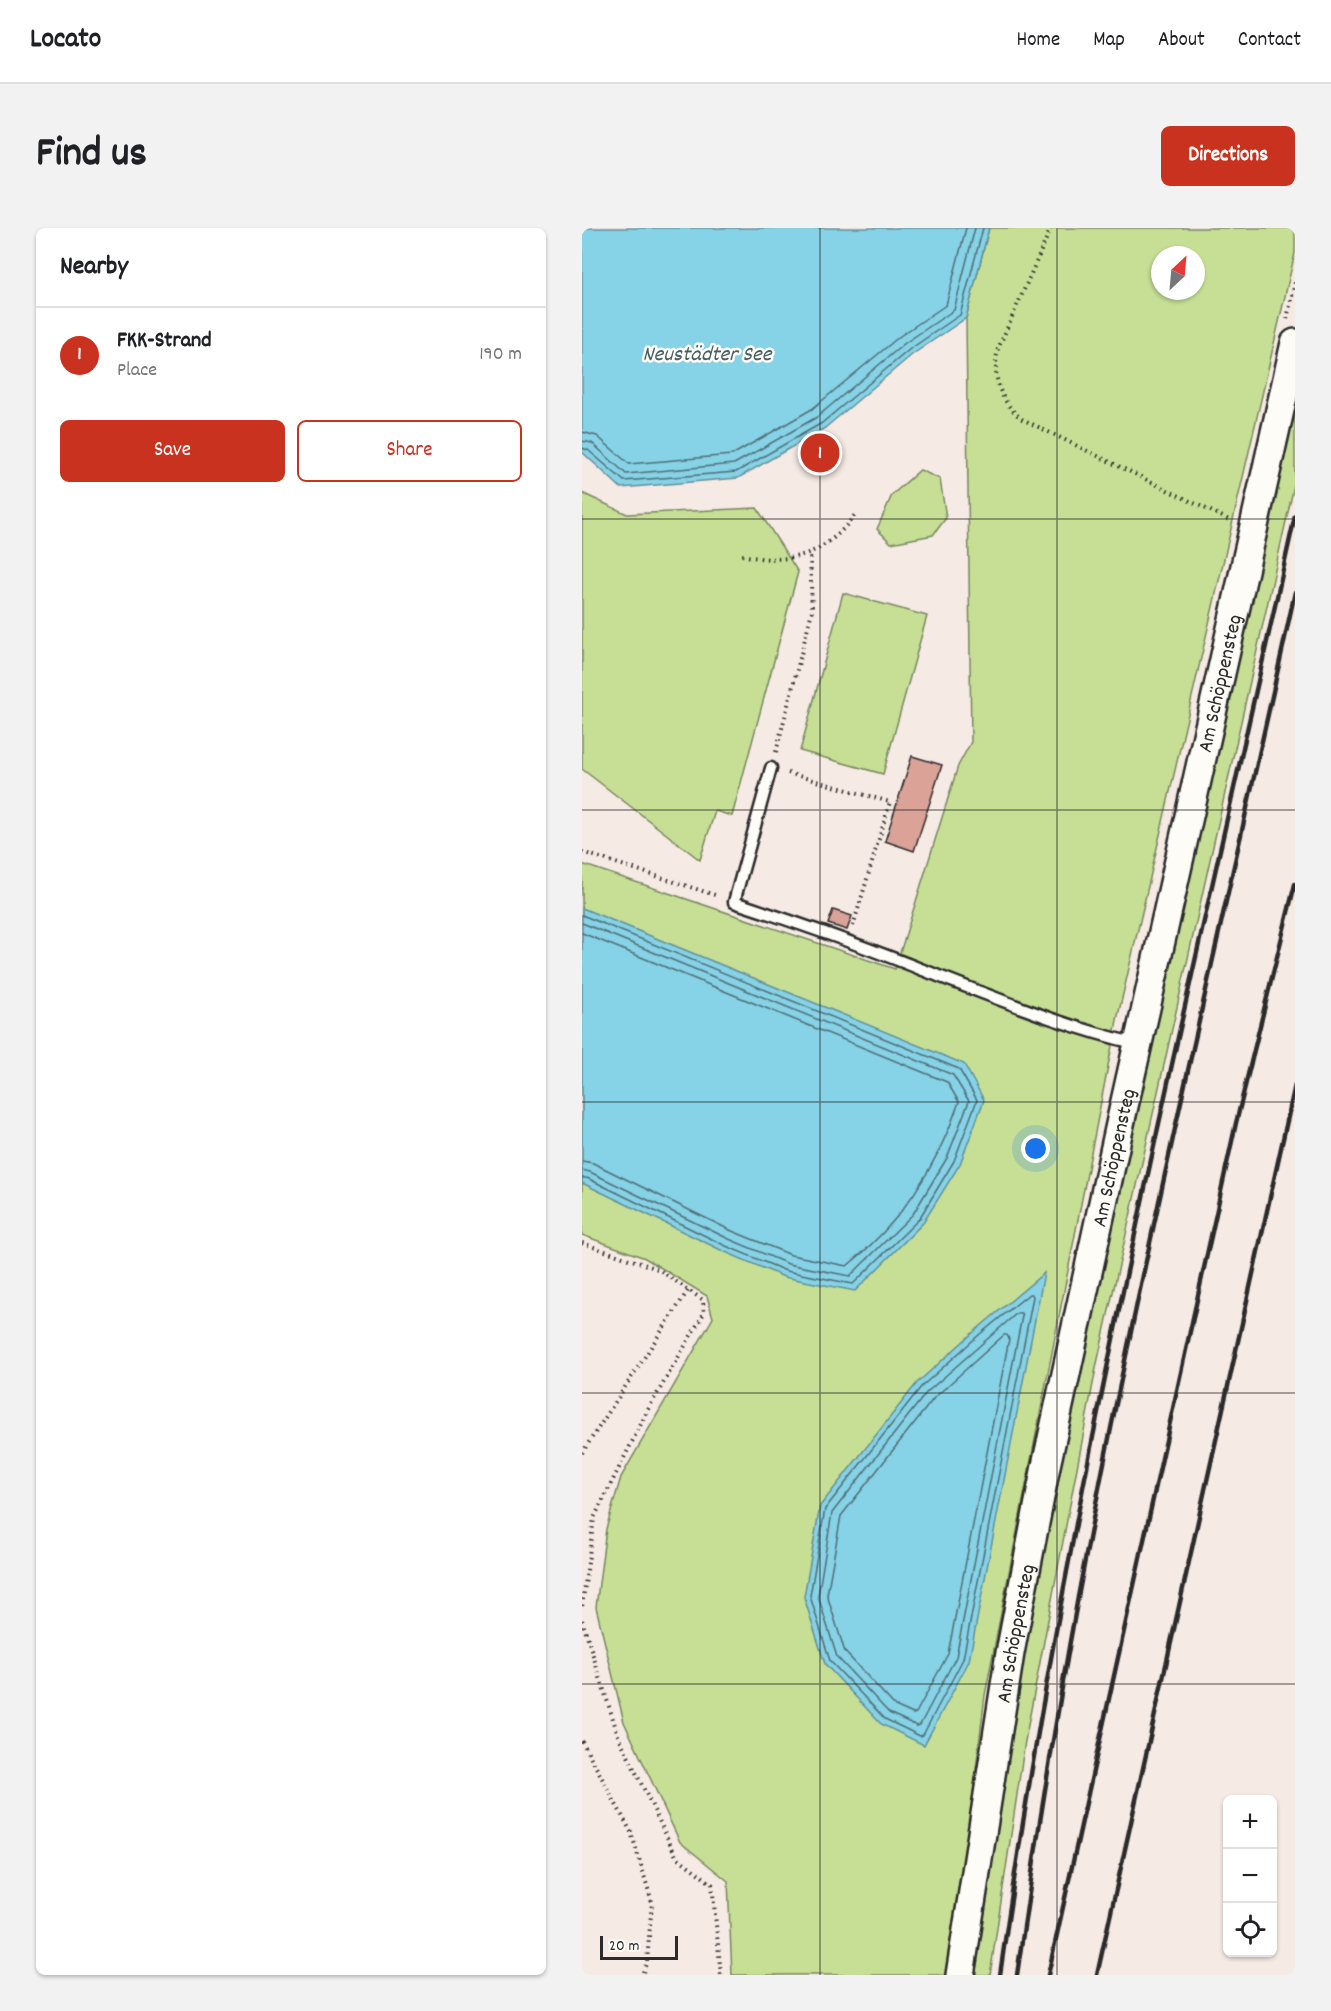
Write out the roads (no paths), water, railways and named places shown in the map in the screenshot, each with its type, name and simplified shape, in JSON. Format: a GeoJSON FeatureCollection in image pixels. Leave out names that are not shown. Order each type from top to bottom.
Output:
{"type":"FeatureCollection","features":[{"type":"Feature","properties":{"kind":"street","name":"Am Schöppensteg"},"geometry":{"type":"LineString","coordinates":[[960,1975],[1010,1653],[1043,1478],[1295,343]]}},
{"type":"Feature","properties":{"kind":"lane"},"geometry":{"type":"LineString","coordinates":[[771,768],[734,902],[848,941],[1036,1013],[1105,1036],[1138,1044]]}},
{"type":"Feature","properties":{"kind":"water","name":"Neustädter See"},"geometry":{"type":"Polygon","coordinates":[[[582,228],[989,228],[966,318],[913,354],[825,428],[738,478],[621,488],[582,452],[582,228]]]}},
{"type":"Feature","properties":{"kind":"water"},"geometry":{"type":"Polygon","coordinates":[[[582,908],[964,1064],[984,1100],[960,1164],[923,1223],[855,1291],[784,1277],[723,1251],[582,1183],[582,908]]]}},
{"type":"Feature","properties":{"kind":"water"},"geometry":{"type":"Polygon","coordinates":[[[1044,1273],[969,1661],[924,1745],[881,1724],[825,1664],[804,1597],[820,1506],[917,1383],[1044,1273]]]}},
{"type":"Feature","properties":{"kind":"railway"},"geometry":{"type":"LineString","coordinates":[[1000,1975],[1028,1791],[1095,1425],[1133,1242],[1295,516]]}},
{"type":"Feature","properties":{"kind":"railway"},"geometry":{"type":"LineString","coordinates":[[1017,1975],[1061,1692],[1102,1471],[1155,1219],[1295,592]]}},
{"type":"Feature","properties":{"kind":"railway"},"geometry":{"type":"LineString","coordinates":[[1048,1975],[1236,1123],[1295,884]]}},
{"type":"Feature","properties":{"kind":"railway"},"geometry":{"type":"LineString","coordinates":[[1097,1975],[1295,1085]]}},
{"type":"Feature","properties":{"kind":"place","name":"FKK-Strand"},"geometry":{"type":"Point","coordinates":[820,453]}}]}
